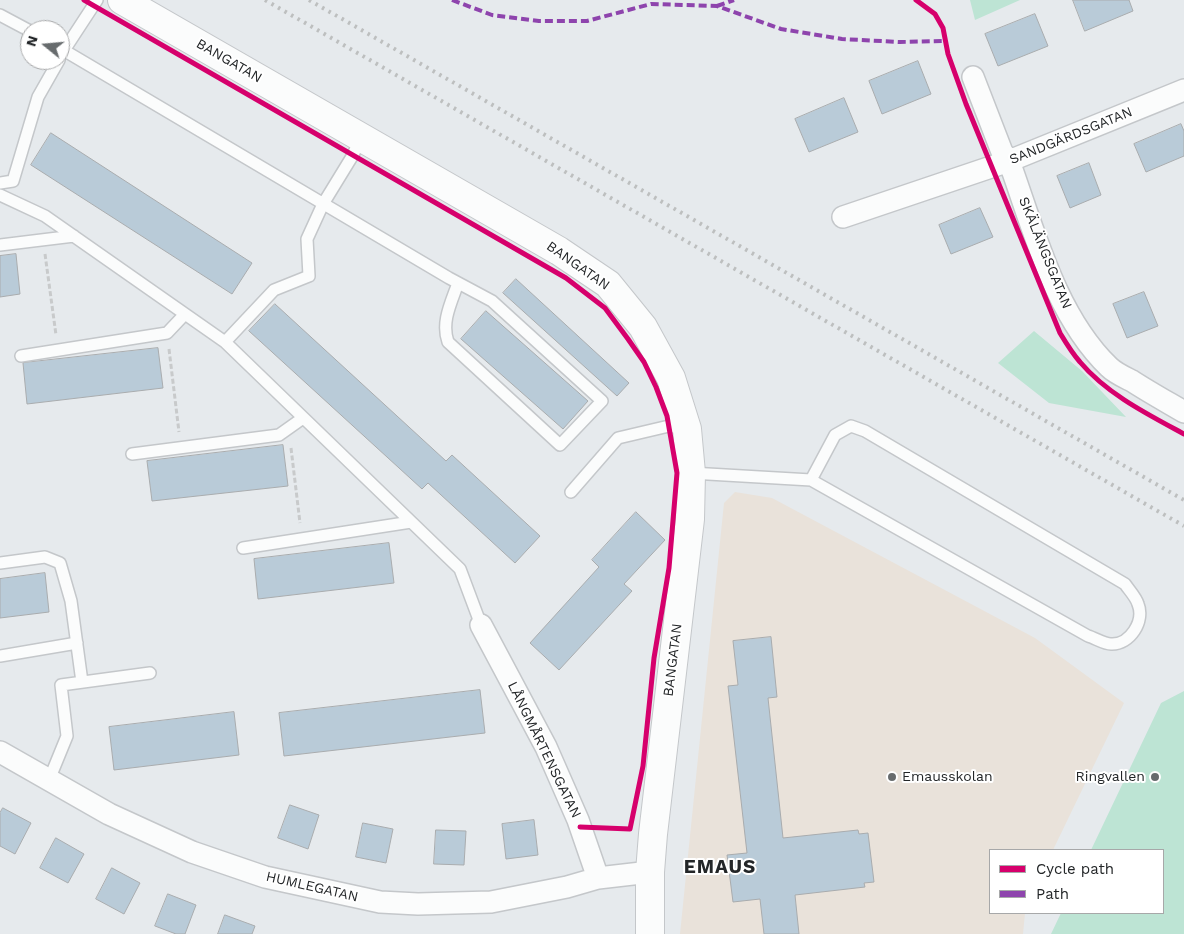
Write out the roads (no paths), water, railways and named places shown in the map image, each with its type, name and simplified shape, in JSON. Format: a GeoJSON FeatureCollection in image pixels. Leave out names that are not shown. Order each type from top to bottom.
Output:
{"type":"FeatureCollection","features":[{"type":"Feature","properties":{"kind":"street","name":"BANGATAN"},"geometry":{"type":"LineString","coordinates":[[122,0],[559,251],[608,284],[643,327],[671,378],[688,429],[691,473],[690,519],[650,872]]}},
{"type":"Feature","properties":{"kind":"street","name":"SKÄLÄNGSGATAN"},"geometry":{"type":"LineString","coordinates":[[973,77],[1002,152],[1009,161],[1042,254],[1058,293],[1073,322],[1110,369],[1184,412]]}},
{"type":"Feature","properties":{"kind":"street","name":"SANDGÄRDSGATAN"},"geometry":{"type":"LineString","coordinates":[[843,217],[1009,161],[1184,90]]}},
{"type":"Feature","properties":{"kind":"street","name":"LÅNGMÅRTENSGATAN"},"geometry":{"type":"LineString","coordinates":[[482,626],[546,747],[578,820],[598,878]]}},
{"type":"Feature","properties":{"kind":"street","name":"HUMLEGATAN"},"geometry":{"type":"LineString","coordinates":[[0,752],[109,814],[192,852],[265,877],[380,902],[418,904],[491,902],[567,887],[598,878],[650,872]]}},
{"type":"Feature","properties":{"kind":"street"},"geometry":{"type":"LineString","coordinates":[[650,872],[650,934]]}},
{"type":"Feature","properties":{"kind":"lane"},"geometry":{"type":"LineString","coordinates":[[70,40],[97,0]]}},
{"type":"Feature","properties":{"kind":"lane"},"geometry":{"type":"LineString","coordinates":[[0,15],[20,26]]}},
{"type":"Feature","properties":{"kind":"lane"},"geometry":{"type":"LineString","coordinates":[[70,59],[492,301],[602,401],[560,444],[448,342],[444,332],[446,317],[458,283]]}},
{"type":"Feature","properties":{"kind":"lane"},"geometry":{"type":"LineString","coordinates":[[0,182],[12,182],[38,97],[52,70]]}},
{"type":"Feature","properties":{"kind":"lane"},"geometry":{"type":"LineString","coordinates":[[225,342],[274,290],[309,276],[307,239],[323,204],[353,155],[361,137]]}},
{"type":"Feature","properties":{"kind":"lane"},"geometry":{"type":"LineString","coordinates":[[0,194],[45,216],[225,342],[460,569],[482,626]]}},
{"type":"Feature","properties":{"kind":"lane"},"geometry":{"type":"LineString","coordinates":[[0,246],[74,236]]}},
{"type":"Feature","properties":{"kind":"lane"},"geometry":{"type":"LineString","coordinates":[[21,356],[167,333],[185,314]]}},
{"type":"Feature","properties":{"kind":"lane"},"geometry":{"type":"LineString","coordinates":[[132,454],[279,435],[304,418]]}},
{"type":"Feature","properties":{"kind":"lane"},"geometry":{"type":"LineString","coordinates":[[571,492],[618,438],[669,426],[688,429]]}},
{"type":"Feature","properties":{"kind":"lane"},"geometry":{"type":"LineString","coordinates":[[691,473],[811,480],[1088,636],[1110,644],[1124,642],[1134,632],[1139,621],[1139,605],[1125,584],[865,431],[851,426],[835,435],[811,480]]}},
{"type":"Feature","properties":{"kind":"lane"},"geometry":{"type":"LineString","coordinates":[[242,548],[411,522]]}},
{"type":"Feature","properties":{"kind":"lane"},"geometry":{"type":"LineString","coordinates":[[0,563],[45,556],[60,563],[71,601],[82,682]]}},
{"type":"Feature","properties":{"kind":"lane"},"geometry":{"type":"LineString","coordinates":[[0,656],[77,643]]}},
{"type":"Feature","properties":{"kind":"lane"},"geometry":{"type":"LineString","coordinates":[[49,780],[67,736],[61,685],[150,673]]}},
{"type":"Feature","properties":{"kind":"railway"},"geometry":{"type":"LineString","coordinates":[[265,0],[1184,526]]}},
{"type":"Feature","properties":{"kind":"railway"},"geometry":{"type":"LineString","coordinates":[[309,0],[1184,500]]}},
{"type":"Feature","properties":{"kind":"place","name":"Emausskolan"},"geometry":{"type":"Point","coordinates":[892,777]}},
{"type":"Feature","properties":{"kind":"place","name":"Ringvallen"},"geometry":{"type":"Point","coordinates":[1155,777]}},
{"type":"Feature","properties":{"kind":"district","name":"EMAUS"},"geometry":{"type":"Point","coordinates":[720,867]}}]}
